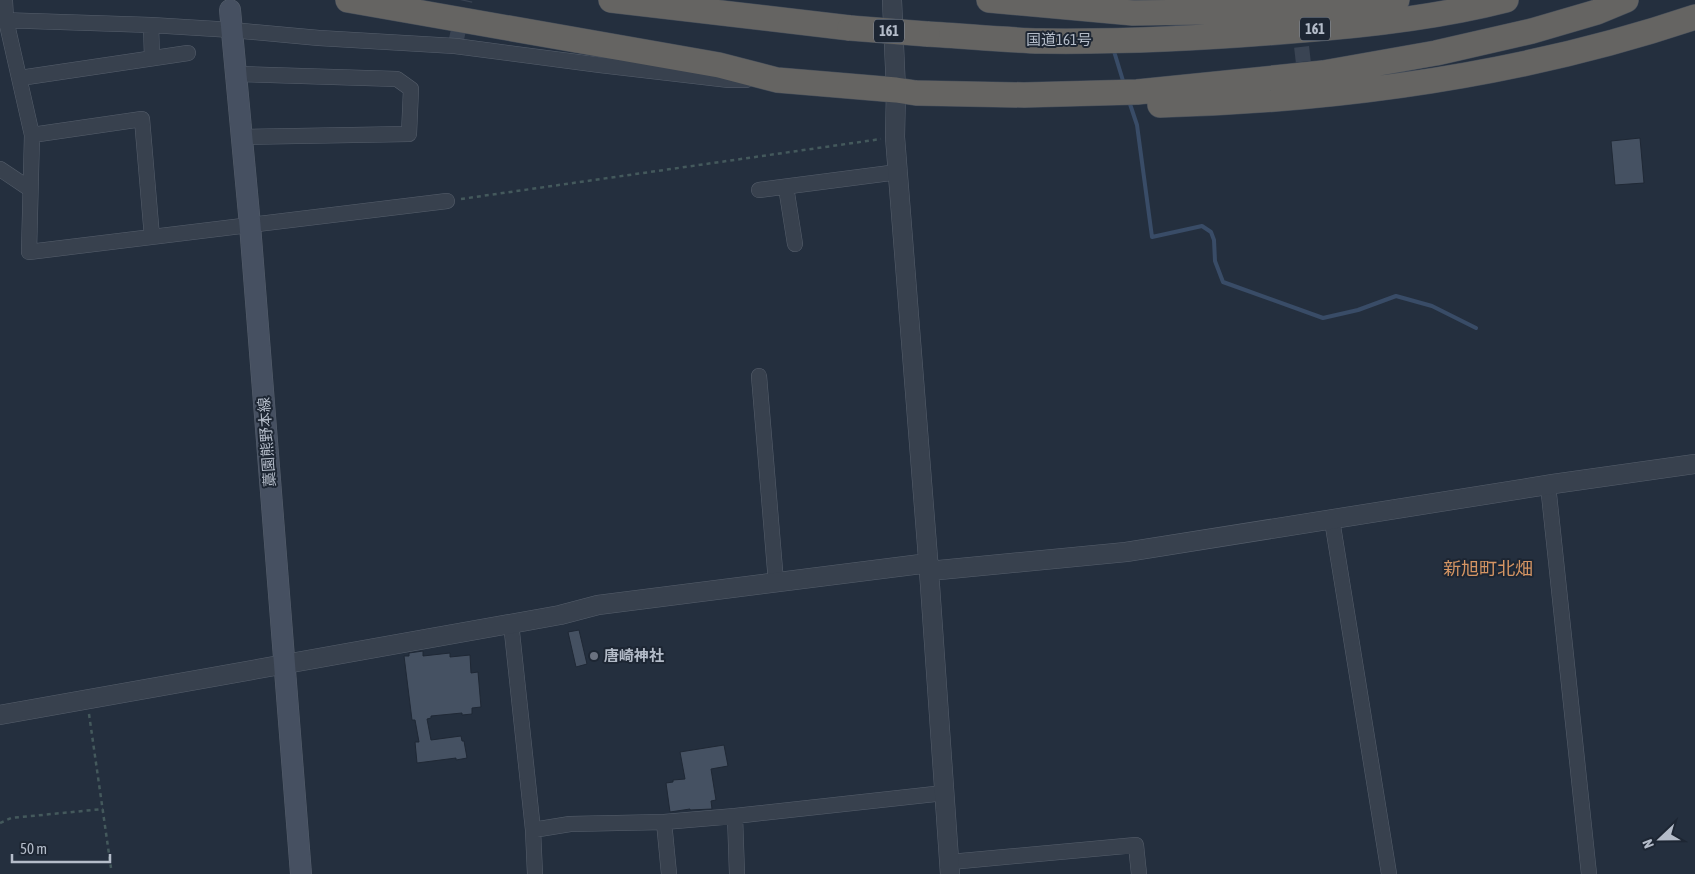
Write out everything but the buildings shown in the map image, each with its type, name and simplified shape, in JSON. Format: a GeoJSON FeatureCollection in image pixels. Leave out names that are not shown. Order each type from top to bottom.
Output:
{"type":"FeatureCollection","features":[{"type":"Feature","properties":{"kind":"highway"},"geometry":{"type":"LineString","coordinates":[[348,0],[719,65],[777,80],[896,90],[916,94],[1024,95],[1036,108],[1131,99],[1323,72],[1436,53],[1532,31],[1597,12],[1626,0]]}},
{"type":"Feature","properties":{"kind":"highway","name":"国道161号"},"geometry":{"type":"LineString","coordinates":[[611,0],[850,28],[1040,41],[1243,35],[1344,27],[1402,20],[1485,6],[1506,0]]}},
{"type":"Feature","properties":{"kind":"highway"},"geometry":{"type":"LineString","coordinates":[[989,0],[1133,13],[1270,11],[1397,0]]}},
{"type":"Feature","properties":{"kind":"highway"},"geometry":{"type":"LineString","coordinates":[[1131,99],[1222,104],[1306,87],[1439,81],[1550,58],[1643,34],[1695,16]]}},
{"type":"Feature","properties":{"kind":"main road","name":"藁園熊野本線"},"geometry":{"type":"LineString","coordinates":[[231,20],[250,225],[301,874]]}},
{"type":"Feature","properties":{"kind":"street"},"geometry":{"type":"LineString","coordinates":[[892,0],[896,90],[895,138],[929,567],[950,868],[1136,845],[1139,874]]}},
{"type":"Feature","properties":{"kind":"street"},"geometry":{"type":"LineString","coordinates":[[5,1],[3,20],[20,78],[32,135],[29,252],[447,201]]}},
{"type":"Feature","properties":{"kind":"street"},"geometry":{"type":"LineString","coordinates":[[3,20],[151,25],[231,20],[319,38],[454,46],[722,79],[777,80]]}},
{"type":"Feature","properties":{"kind":"street"},"geometry":{"type":"LineString","coordinates":[[151,25],[152,58]]}},
{"type":"Feature","properties":{"kind":"street"},"geometry":{"type":"LineString","coordinates":[[20,78],[188,53]]}},
{"type":"Feature","properties":{"kind":"street"},"geometry":{"type":"LineString","coordinates":[[236,74],[397,79],[412,89],[409,134],[242,137]]}},
{"type":"Feature","properties":{"kind":"street"},"geometry":{"type":"LineString","coordinates":[[32,135],[142,119],[152,237]]}},
{"type":"Feature","properties":{"kind":"street"},"geometry":{"type":"LineString","coordinates":[[0,169],[30,190]]}},
{"type":"Feature","properties":{"kind":"street"},"geometry":{"type":"LineString","coordinates":[[759,190],[898,172]]}},
{"type":"Feature","properties":{"kind":"street"},"geometry":{"type":"LineString","coordinates":[[786,187],[795,244]]}},
{"type":"Feature","properties":{"kind":"street"},"geometry":{"type":"LineString","coordinates":[[759,376],[776,582]]}},
{"type":"Feature","properties":{"kind":"street"},"geometry":{"type":"LineString","coordinates":[[0,715],[560,615],[598,605],[776,582],[929,567],[1126,552],[1548,485],[1695,464]]}},
{"type":"Feature","properties":{"kind":"street"},"geometry":{"type":"LineString","coordinates":[[1548,485],[1589,874]]}},
{"type":"Feature","properties":{"kind":"street"},"geometry":{"type":"LineString","coordinates":[[1332,520],[1389,874]]}},
{"type":"Feature","properties":{"kind":"street"},"geometry":{"type":"LineString","coordinates":[[511,623],[533,830],[535,874]]}},
{"type":"Feature","properties":{"kind":"street"},"geometry":{"type":"LineString","coordinates":[[533,830],[570,824],[664,822],[735,816],[944,793]]}},
{"type":"Feature","properties":{"kind":"street"},"geometry":{"type":"LineString","coordinates":[[735,816],[737,874]]}},
{"type":"Feature","properties":{"kind":"street"},"geometry":{"type":"LineString","coordinates":[[664,822],[669,874]]}},
{"type":"Feature","properties":{"kind":"path"},"geometry":{"type":"LineString","coordinates":[[447,201],[895,138]]}},
{"type":"Feature","properties":{"kind":"path"},"geometry":{"type":"LineString","coordinates":[[87,700],[111,868]]}},
{"type":"Feature","properties":{"kind":"path"},"geometry":{"type":"LineString","coordinates":[[0,823],[11,818],[103,809]]}},
{"type":"Feature","properties":{"kind":"waterway"},"geometry":{"type":"LineString","coordinates":[[1113,48],[1124,84]]}},
{"type":"Feature","properties":{"kind":"waterway"},"geometry":{"type":"LineString","coordinates":[[1129,101],[1137,125],[1152,237],[1202,226],[1211,232],[1214,240],[1215,261],[1223,282],[1323,318],[1358,310],[1396,296],[1432,306],[1476,328]]}},
{"type":"Feature","properties":{"kind":"tunnel"},"geometry":{"type":"LineString","coordinates":[[455,46],[465,0]]}},
{"type":"Feature","properties":{"kind":"tunnel"},"geometry":{"type":"LineString","coordinates":[[1299,24],[1305,77]]}},
{"type":"Feature","properties":{"kind":"place","name":"唐崎神社"},"geometry":{"type":"Point","coordinates":[594,656]}},
{"type":"Feature","properties":{"kind":"district","name":"新旭町北畑"},"geometry":{"type":"Point","coordinates":[1488,569]}}]}
